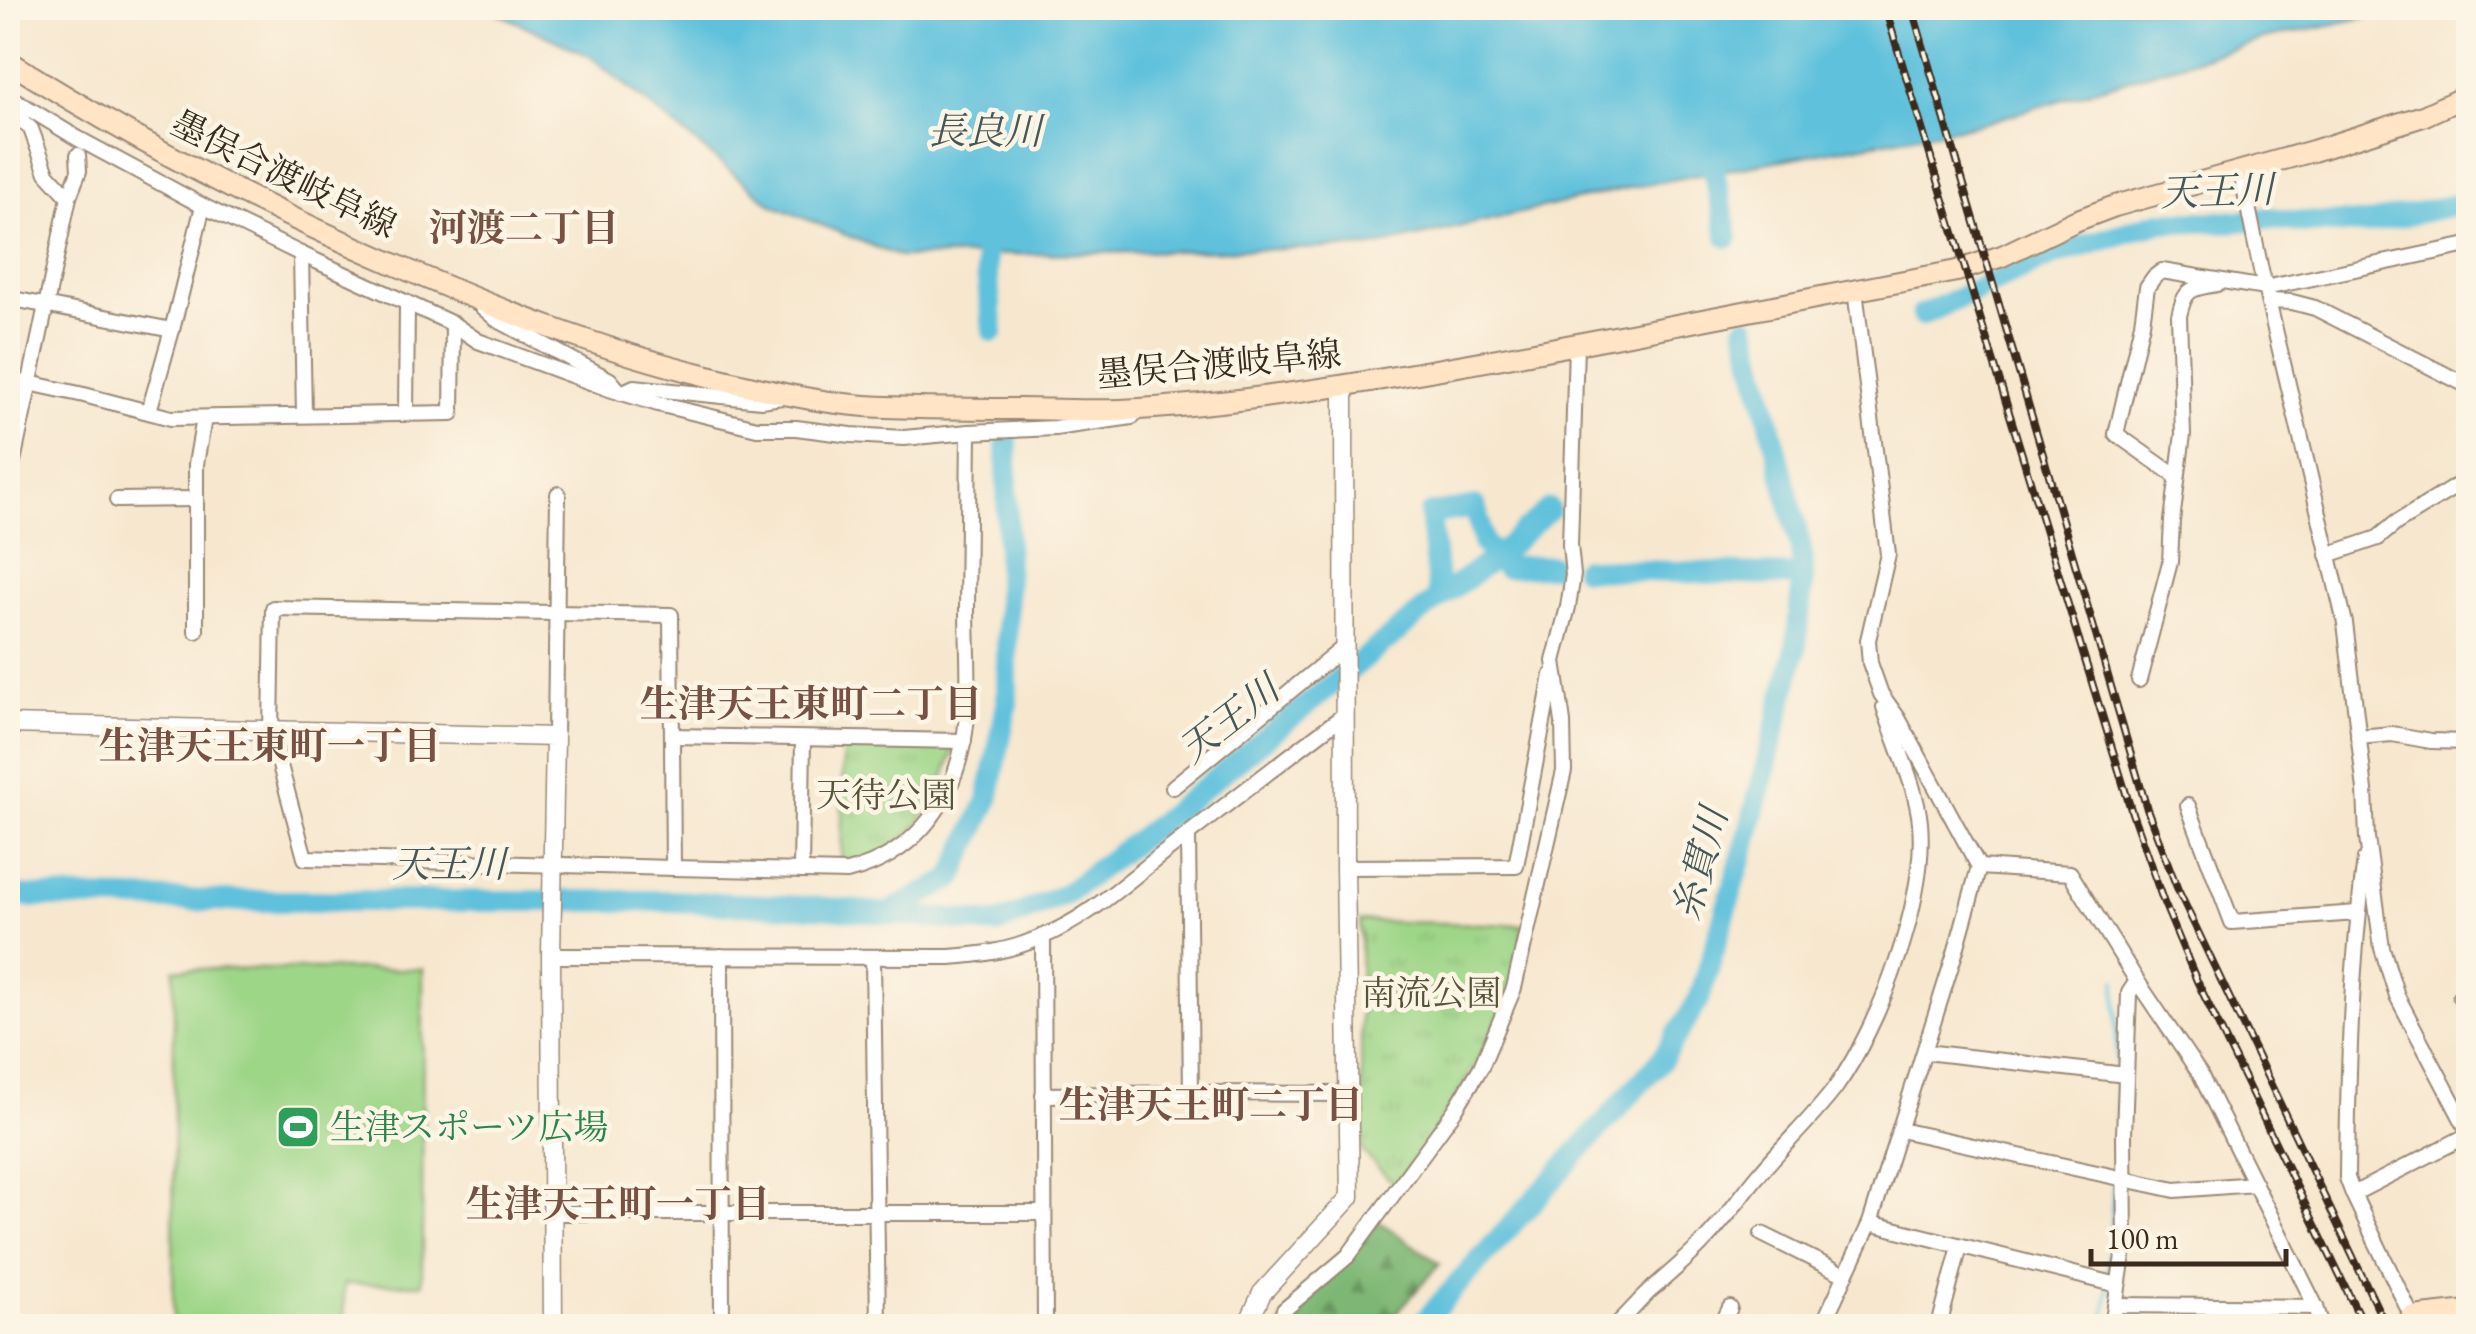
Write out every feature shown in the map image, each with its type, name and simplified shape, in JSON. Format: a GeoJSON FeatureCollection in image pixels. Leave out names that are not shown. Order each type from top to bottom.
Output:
{"type":"FeatureCollection","features":[{"type":"Feature","properties":{"kind":"main road","name":"墨俣合渡岐阜線"},"geometry":{"type":"LineString","coordinates":[[11,65],[225,185],[307,226],[473,299],[638,359],[792,395],[862,406],[1118,410],[1344,386],[1957,272],[2115,206],[2241,176],[2423,116],[2468,96]]}},
{"type":"Feature","properties":{"kind":"main road"},"geometry":{"type":"LineString","coordinates":[[2407,1320],[2451,1320]]}},
{"type":"Feature","properties":{"kind":"street"},"geometry":{"type":"LineString","coordinates":[[8,96],[203,206],[453,324],[478,341],[622,393],[757,428],[904,438],[1073,426],[1126,419],[1166,406]]}},
{"type":"Feature","properties":{"kind":"street"},"geometry":{"type":"LineString","coordinates":[[8,108],[31,129],[46,173],[69,196]]}},
{"type":"Feature","properties":{"kind":"street"},"geometry":{"type":"LineString","coordinates":[[8,484],[69,196],[80,171],[78,155]]}},
{"type":"Feature","properties":{"kind":"street"},"geometry":{"type":"LineString","coordinates":[[2241,176],[2345,623],[2382,948],[2396,996],[2468,1133],[2353,1194]]}},
{"type":"Feature","properties":{"kind":"street"},"geometry":{"type":"LineString","coordinates":[[149,411],[203,206]]}},
{"type":"Feature","properties":{"kind":"street"},"geometry":{"type":"LineString","coordinates":[[2267,295],[2468,245]]}},
{"type":"Feature","properties":{"kind":"street"},"geometry":{"type":"LineString","coordinates":[[301,254],[304,414]]}},
{"type":"Feature","properties":{"kind":"street"},"geometry":{"type":"LineString","coordinates":[[2177,477],[2116,434],[2147,287],[2162,271],[2227,282],[2315,308],[2468,386]]}},
{"type":"Feature","properties":{"kind":"street"},"geometry":{"type":"LineString","coordinates":[[2139,680],[2170,562],[2183,434],[2179,316],[2184,297],[2194,288],[2227,282]]}},
{"type":"Feature","properties":{"kind":"street"},"geometry":{"type":"LineString","coordinates":[[1615,1326],[1709,1236],[1836,1086],[1863,1043],[1883,998],[1920,872],[1920,821],[1870,663],[1868,640],[1888,554],[1855,290]]}},
{"type":"Feature","properties":{"kind":"street"},"geometry":{"type":"LineString","coordinates":[[8,298],[172,330]]}},
{"type":"Feature","properties":{"kind":"street"},"geometry":{"type":"LineString","coordinates":[[473,299],[496,319],[610,380],[622,393]]}},
{"type":"Feature","properties":{"kind":"street"},"geometry":{"type":"LineString","coordinates":[[406,414],[407,302]]}},
{"type":"Feature","properties":{"kind":"street"},"geometry":{"type":"LineString","coordinates":[[8,382],[28,383],[171,418],[452,413],[453,324]]}},
{"type":"Feature","properties":{"kind":"street"},"geometry":{"type":"LineString","coordinates":[[1345,867],[1516,866],[1573,575],[1570,544],[1576,345]]}},
{"type":"Feature","properties":{"kind":"street"},"geometry":{"type":"LineString","coordinates":[[1247,1326],[1262,1293],[1350,1197],[1344,386]]}},
{"type":"Feature","properties":{"kind":"street"},"geometry":{"type":"LineString","coordinates":[[622,393],[634,387],[762,400],[792,395]]}},
{"type":"Feature","properties":{"kind":"street"},"geometry":{"type":"LineString","coordinates":[[196,630],[196,464],[204,418]]}},
{"type":"Feature","properties":{"kind":"street"},"geometry":{"type":"LineString","coordinates":[[672,868],[671,615],[273,608],[271,732],[305,858],[552,868],[857,870],[907,844],[924,829],[954,776],[964,741],[968,432]]}},
{"type":"Feature","properties":{"kind":"street"},"geometry":{"type":"LineString","coordinates":[[2328,555],[2378,538],[2468,479]]}},
{"type":"Feature","properties":{"kind":"street"},"geometry":{"type":"LineString","coordinates":[[554,1326],[551,951],[558,494]]}},
{"type":"Feature","properties":{"kind":"street"},"geometry":{"type":"LineString","coordinates":[[117,500],[196,499]]}},
{"type":"Feature","properties":{"kind":"street"},"geometry":{"type":"LineString","coordinates":[[1174,786],[1344,654]]}},
{"type":"Feature","properties":{"kind":"street"},"geometry":{"type":"LineString","coordinates":[[1278,1326],[1284,1310],[1348,1256],[1400,1187],[1468,1090],[1500,1025],[1522,963],[1564,771],[1563,722],[1554,661]]}},
{"type":"Feature","properties":{"kind":"street"},"geometry":{"type":"LineString","coordinates":[[1822,1326],[1870,1223],[1956,950],[1978,867],[1898,718],[1880,694]]}},
{"type":"Feature","properties":{"kind":"street"},"geometry":{"type":"LineString","coordinates":[[551,951],[873,958],[992,954],[1044,937],[1122,886],[1344,711]]}},
{"type":"Feature","properties":{"kind":"street"},"geometry":{"type":"LineString","coordinates":[[8,724],[555,737]]}},
{"type":"Feature","properties":{"kind":"street"},"geometry":{"type":"LineString","coordinates":[[2358,737],[2392,734],[2468,742]]}},
{"type":"Feature","properties":{"kind":"street"},"geometry":{"type":"LineString","coordinates":[[672,736],[964,741]]}},
{"type":"Feature","properties":{"kind":"street"},"geometry":{"type":"LineString","coordinates":[[801,871],[802,739]]}},
{"type":"Feature","properties":{"kind":"street"},"geometry":{"type":"LineString","coordinates":[[2188,806],[2232,922],[2358,913]]}},
{"type":"Feature","properties":{"kind":"street"},"geometry":{"type":"LineString","coordinates":[[1188,834],[1191,1093]]}},
{"type":"Feature","properties":{"kind":"street"},"geometry":{"type":"LineString","coordinates":[[2367,838],[2349,1034],[2348,1178],[2407,1320]]}},
{"type":"Feature","properties":{"kind":"street"},"geometry":{"type":"LineString","coordinates":[[1978,867],[2070,873],[2200,1074],[2322,1326]]}},
{"type":"Feature","properties":{"kind":"street"},"geometry":{"type":"LineString","coordinates":[[1044,937],[1045,1326]]}},
{"type":"Feature","properties":{"kind":"street"},"geometry":{"type":"LineString","coordinates":[[721,956],[722,1326]]}},
{"type":"Feature","properties":{"kind":"street"},"geometry":{"type":"LineString","coordinates":[[873,958],[878,1326]]}},
{"type":"Feature","properties":{"kind":"street"},"geometry":{"type":"LineString","coordinates":[[2112,1326],[2124,1242],[2129,993],[2137,982]]}},
{"type":"Feature","properties":{"kind":"street"},"geometry":{"type":"LineString","coordinates":[[1925,1052],[2126,1075]]}},
{"type":"Feature","properties":{"kind":"street"},"geometry":{"type":"LineString","coordinates":[[1043,1096],[1348,1094]]}},
{"type":"Feature","properties":{"kind":"street"},"geometry":{"type":"LineString","coordinates":[[1900,1130],[2175,1190],[2255,1184]]}},
{"type":"Feature","properties":{"kind":"street"},"geometry":{"type":"LineString","coordinates":[[552,1213],[1044,1213]]}},
{"type":"Feature","properties":{"kind":"street"},"geometry":{"type":"LineString","coordinates":[[1870,1223],[2118,1285]]}},
{"type":"Feature","properties":{"kind":"street"},"geometry":{"type":"LineString","coordinates":[[1762,1234],[1845,1275]]}},
{"type":"Feature","properties":{"kind":"street"},"geometry":{"type":"LineString","coordinates":[[1939,1326],[1960,1246]]}},
{"type":"Feature","properties":{"kind":"street"},"geometry":{"type":"LineString","coordinates":[[2114,1305],[2316,1308]]}},
{"type":"Feature","properties":{"kind":"street"},"geometry":{"type":"LineString","coordinates":[[1721,1326],[1730,1308]]}},
{"type":"Feature","properties":{"kind":"green space","name":"天待公園"},"geometry":{"type":"Polygon","coordinates":[[[843,746],[954,748],[938,791],[916,826],[885,851],[841,866],[843,746]]]}},
{"type":"Feature","properties":{"kind":"green space","name":"南流公園"},"geometry":{"type":"Polygon","coordinates":[[[1360,921],[1523,925],[1516,971],[1480,1056],[1395,1185],[1362,1151],[1360,921]]]}},
{"type":"Feature","properties":{"kind":"green space","name":"生津スポーツ広場"},"geometry":{"type":"Polygon","coordinates":[[[174,969],[423,969],[422,1284],[344,1284],[344,1326],[173,1326],[174,969]]]}},
{"type":"Feature","properties":{"kind":"green space"},"geometry":{"type":"Polygon","coordinates":[[[1380,1222],[1440,1264],[1385,1326],[1282,1326],[1284,1319],[1380,1222]]]}},
{"type":"Feature","properties":{"kind":"water","name":"長良川"},"geometry":{"type":"Polygon","coordinates":[[[487,8],[2408,8],[2263,39],[1984,123],[1632,187],[1372,247],[900,257],[772,205],[590,56],[487,8]]]}},
{"type":"Feature","properties":{"kind":"waterway","name":"糸貫川"},"geometry":{"type":"LineString","coordinates":[[1708,143],[1728,237]]}},
{"type":"Feature","properties":{"kind":"waterway","name":"天王川"},"geometry":{"type":"LineString","coordinates":[[1922,315],[2051,256],[2160,222],[2272,218],[2365,224],[2468,202]]}},
{"type":"Feature","properties":{"kind":"waterway","name":"天王川"},"geometry":{"type":"LineString","coordinates":[[982,225],[993,331]]}},
{"type":"Feature","properties":{"kind":"waterway","name":"糸貫川"},"geometry":{"type":"LineString","coordinates":[[1420,1326],[1661,1060],[1699,1000],[1747,840],[1796,648],[1803,576],[1801,548],[1746,327]]}},
{"type":"Feature","properties":{"kind":"waterway","name":"天王川"},"geometry":{"type":"LineString","coordinates":[[890,912],[952,879],[988,800],[1007,704],[1007,438]]}},
{"type":"Feature","properties":{"kind":"waterway","name":"天王川"},"geometry":{"type":"LineString","coordinates":[[1439,598],[1430,514],[1476,507],[1483,543],[1505,567],[1552,566]]}},
{"type":"Feature","properties":{"kind":"waterway","name":"天王川"},"geometry":{"type":"LineString","coordinates":[[8,896],[215,901],[672,901],[828,908],[997,924],[1067,893],[1496,557],[1549,509]]}},
{"type":"Feature","properties":{"kind":"waterway"},"geometry":{"type":"LineString","coordinates":[[1584,569],[1803,576]]}},
{"type":"Feature","properties":{"kind":"waterway"},"geometry":{"type":"LineString","coordinates":[[2116,980],[2117,1067]]}},
{"type":"Feature","properties":{"kind":"waterway"},"geometry":{"type":"LineString","coordinates":[[2117,1077],[2118,1122]]}},
{"type":"Feature","properties":{"kind":"waterway"},"geometry":{"type":"LineString","coordinates":[[2115,1172],[2118,1137]]}},
{"type":"Feature","properties":{"kind":"waterway"},"geometry":{"type":"LineString","coordinates":[[2108,1277],[2114,1182]]}},
{"type":"Feature","properties":{"kind":"waterway"},"geometry":{"type":"LineString","coordinates":[[2104,1326],[2108,1286]]}},
{"type":"Feature","properties":{"kind":"railway"},"geometry":{"type":"LineString","coordinates":[[1885,8],[2132,813],[2164,903],[2197,981],[2364,1326]]}},
{"type":"Feature","properties":{"kind":"railway"},"geometry":{"type":"LineString","coordinates":[[1912,8],[2147,809],[2178,890],[2386,1326]]}},
{"type":"Feature","properties":{"kind":"place","name":"生津スポーツ広場"},"geometry":{"type":"Point","coordinates":[298,1127]}},
{"type":"Feature","properties":{"kind":"district","name":"河渡二丁目"},"geometry":{"type":"Point","coordinates":[524,228]}},
{"type":"Feature","properties":{"kind":"district","name":"生津天王東町二丁目"},"geometry":{"type":"Point","coordinates":[811,704]}},
{"type":"Feature","properties":{"kind":"district","name":"生津天王東町一丁目"},"geometry":{"type":"Point","coordinates":[270,746]}},
{"type":"Feature","properties":{"kind":"district","name":"生津天王町二丁目"},"geometry":{"type":"Point","coordinates":[1211,1105]}},
{"type":"Feature","properties":{"kind":"district","name":"生津天王町一丁目"},"geometry":{"type":"Point","coordinates":[618,1204]}}]}
